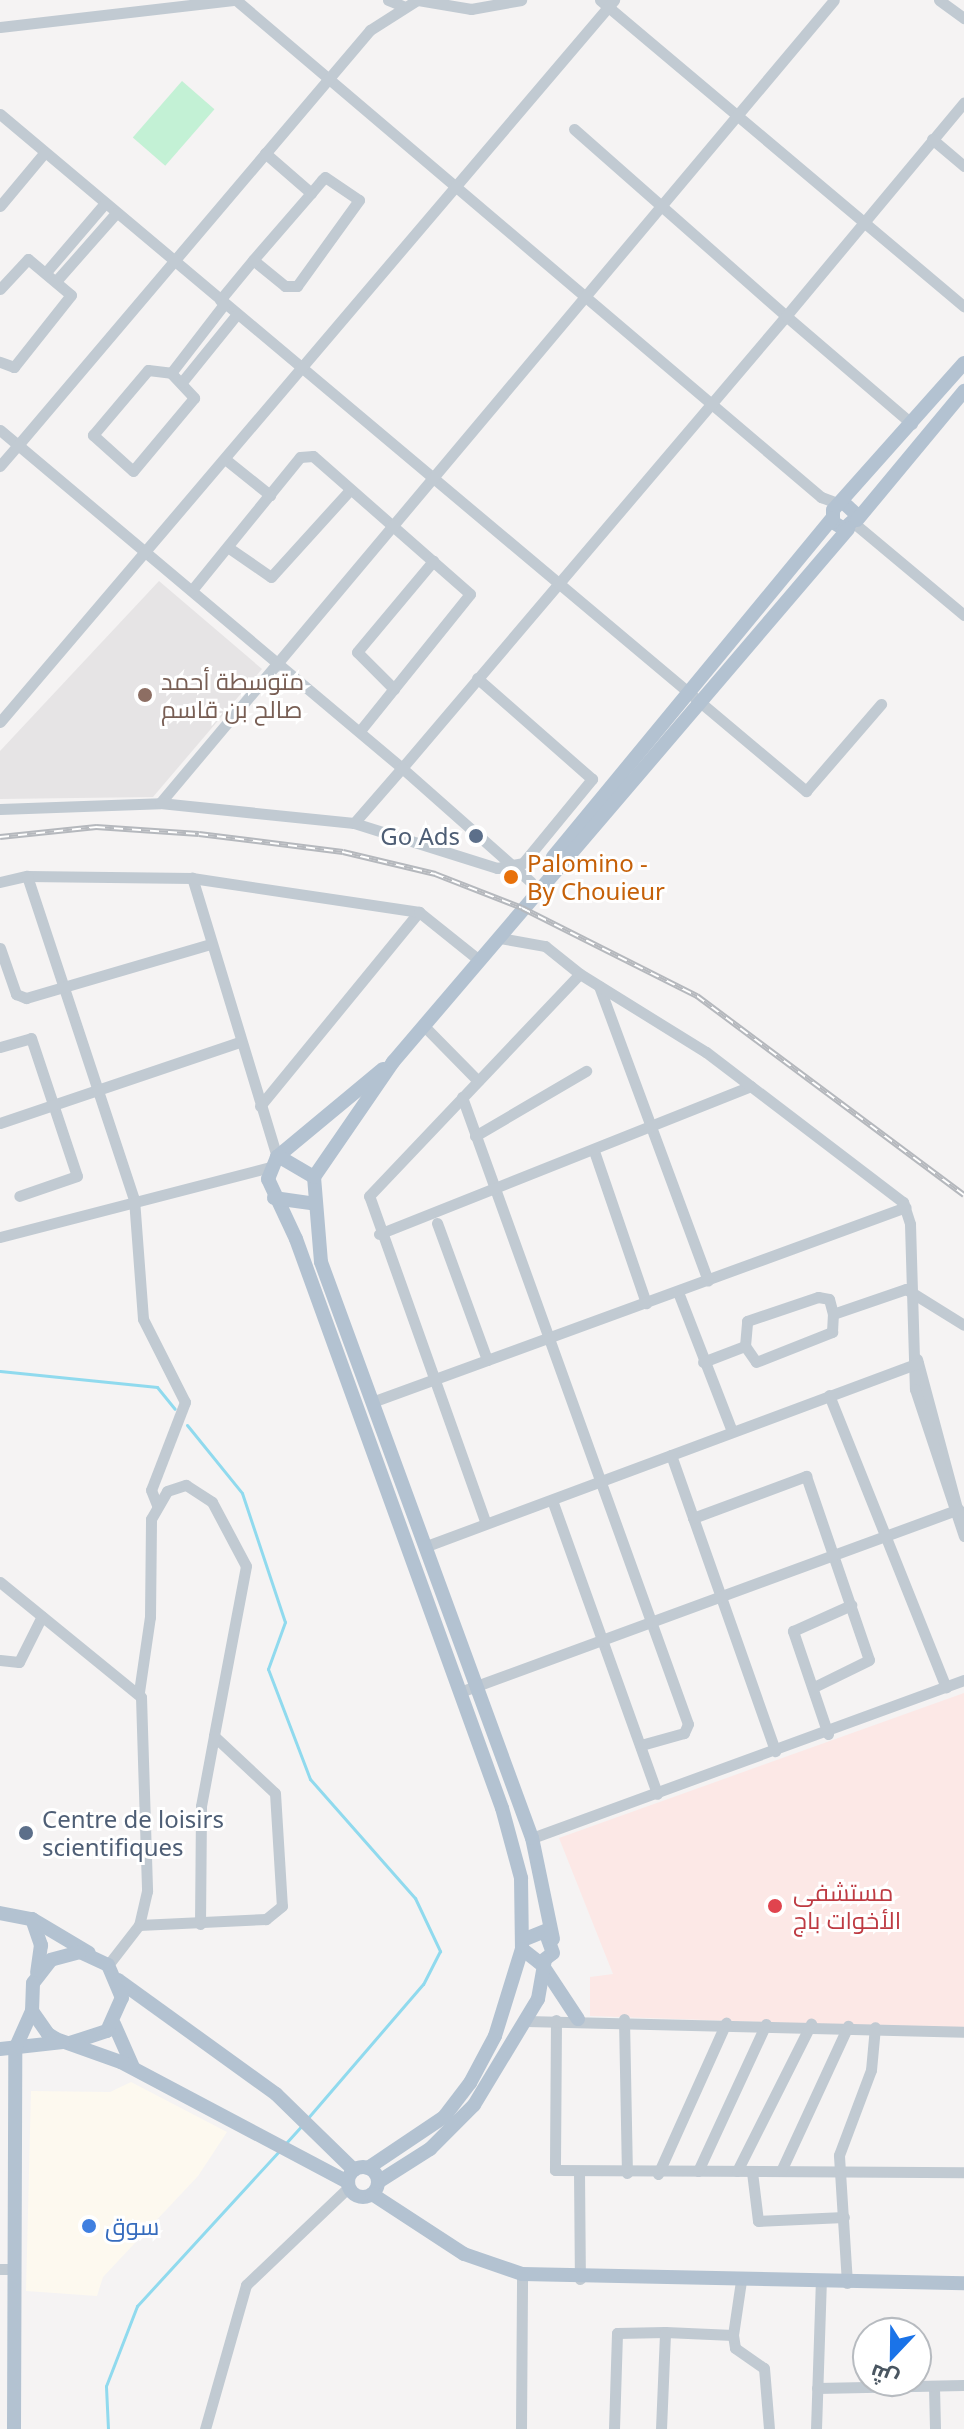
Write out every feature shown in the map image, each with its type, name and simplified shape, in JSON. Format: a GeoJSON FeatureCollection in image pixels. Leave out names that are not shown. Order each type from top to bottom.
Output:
{"type":"FeatureCollection","features":[{"type":"Feature","properties":{"kind":"main road"},"geometry":{"type":"LineString","coordinates":[[355,2177],[359,2197],[455,2128],[526,2021],[553,1939],[532,1838],[321,1262],[311,1203],[314,1177],[393,1062],[500,938],[612,794],[687,690],[964,363]]}},
{"type":"Feature","properties":{"kind":"main road"},"geometry":{"type":"LineString","coordinates":[[479,960],[531,882],[700,700],[854,524],[964,391]]}},
{"type":"Feature","properties":{"kind":"main road"},"geometry":{"type":"LineString","coordinates":[[837,510],[856,508],[854,524]]}},
{"type":"Feature","properties":{"kind":"main road"},"geometry":{"type":"LineString","coordinates":[[837,510],[854,524]]}},
{"type":"Feature","properties":{"kind":"main road"},"geometry":{"type":"LineString","coordinates":[[32,2011],[68,2042],[133,2068],[247,2125],[328,2173],[355,2177],[444,2117],[470,2083],[495,2036],[523,1945],[516,1852],[296,1239],[274,1198],[275,1160],[393,1062]]}},
{"type":"Feature","properties":{"kind":"main road"},"geometry":{"type":"LineString","coordinates":[[275,1160],[314,1177]]}},
{"type":"Feature","properties":{"kind":"main road"},"geometry":{"type":"LineString","coordinates":[[274,1198],[311,1203]]}},
{"type":"Feature","properties":{"kind":"main road"},"geometry":{"type":"LineString","coordinates":[[0,1913],[32,1919],[108,1965],[118,1980],[276,2094],[355,2177],[375,2188],[453,2248],[522,2274],[580,2279],[964,2283]]}},
{"type":"Feature","properties":{"kind":"main road"},"geometry":{"type":"LineString","coordinates":[[14,2429],[5,2269],[7,2049],[32,2011],[41,1945],[32,1919]]}},
{"type":"Feature","properties":{"kind":"main road"},"geometry":{"type":"LineString","coordinates":[[523,1945],[540,1930],[553,1939]]}},
{"type":"Feature","properties":{"kind":"main road"},"geometry":{"type":"LineString","coordinates":[[523,1945],[534,1962],[545,1965],[578,2019]]}},
{"type":"Feature","properties":{"kind":"main road"},"geometry":{"type":"LineString","coordinates":[[37,1975],[60,1955],[90,1954]]}},
{"type":"Feature","properties":{"kind":"main road"},"geometry":{"type":"LineString","coordinates":[[118,1980],[114,2024],[133,2068]]}},
{"type":"Feature","properties":{"kind":"main road"},"geometry":{"type":"LineString","coordinates":[[7,2049],[90,2041],[114,2024]]}},
{"type":"Feature","properties":{"kind":"street"},"geometry":{"type":"LineString","coordinates":[[0,27],[235,0],[837,510]]}},
{"type":"Feature","properties":{"kind":"street"},"geometry":{"type":"LineString","coordinates":[[388,0],[403,6]]}},
{"type":"Feature","properties":{"kind":"street"},"geometry":{"type":"LineString","coordinates":[[0,466],[326,80],[403,6],[418,0],[471,9],[521,0]]}},
{"type":"Feature","properties":{"kind":"street"},"geometry":{"type":"LineString","coordinates":[[939,0],[964,18]]}},
{"type":"Feature","properties":{"kind":"street"},"geometry":{"type":"LineString","coordinates":[[0,722],[454,188],[607,2],[964,307]]}},
{"type":"Feature","properties":{"kind":"street"},"geometry":{"type":"LineString","coordinates":[[160,803],[582,296],[738,115],[828,2]]}},
{"type":"Feature","properties":{"kind":"street"},"geometry":{"type":"LineString","coordinates":[[354,823],[964,102]]}},
{"type":"Feature","properties":{"kind":"street"},"geometry":{"type":"LineString","coordinates":[[0,114],[556,585],[700,700],[806,791],[881,704]]}},
{"type":"Feature","properties":{"kind":"street"},"geometry":{"type":"LineString","coordinates":[[574,129],[912,424]]}},
{"type":"Feature","properties":{"kind":"street"},"geometry":{"type":"LineString","coordinates":[[932,139],[964,166]]}},
{"type":"Feature","properties":{"kind":"street"},"geometry":{"type":"LineString","coordinates":[[0,206],[45,152]]}},
{"type":"Feature","properties":{"kind":"street"},"geometry":{"type":"LineString","coordinates":[[265,153],[311,193]]}},
{"type":"Feature","properties":{"kind":"street"},"geometry":{"type":"LineString","coordinates":[[171,373],[253,260],[328,177],[359,202],[303,281],[285,286],[253,260]]}},
{"type":"Feature","properties":{"kind":"street"},"geometry":{"type":"LineString","coordinates":[[47,271],[105,203]]}},
{"type":"Feature","properties":{"kind":"street"},"geometry":{"type":"LineString","coordinates":[[57,280],[116,213]]}},
{"type":"Feature","properties":{"kind":"street"},"geometry":{"type":"LineString","coordinates":[[0,289],[26,260],[57,280],[69,302],[14,367],[0,362]]}},
{"type":"Feature","properties":{"kind":"street"},"geometry":{"type":"LineString","coordinates":[[182,382],[237,314]]}},
{"type":"Feature","properties":{"kind":"street"},"geometry":{"type":"LineString","coordinates":[[146,371],[171,373],[182,382],[194,395],[191,404],[138,471],[94,441],[146,371]]}},
{"type":"Feature","properties":{"kind":"street"},"geometry":{"type":"LineString","coordinates":[[0,430],[360,731],[531,882]]}},
{"type":"Feature","properties":{"kind":"street"},"geometry":{"type":"LineString","coordinates":[[192,590],[305,454],[393,525],[470,600],[360,731]]}},
{"type":"Feature","properties":{"kind":"street"},"geometry":{"type":"LineString","coordinates":[[225,459],[270,495]]}},
{"type":"Feature","properties":{"kind":"street"},"geometry":{"type":"LineString","coordinates":[[229,548],[271,577],[350,490]]}},
{"type":"Feature","properties":{"kind":"street"},"geometry":{"type":"LineString","coordinates":[[854,524],[964,615]]}},
{"type":"Feature","properties":{"kind":"street"},"geometry":{"type":"LineString","coordinates":[[394,689],[357,652],[433,561]]}},
{"type":"Feature","properties":{"kind":"street"},"geometry":{"type":"LineString","coordinates":[[477,678],[612,794]]}},
{"type":"Feature","properties":{"kind":"street"},"geometry":{"type":"LineString","coordinates":[[515,868],[592,779]]}},
{"type":"Feature","properties":{"kind":"street"},"geometry":{"type":"LineString","coordinates":[[0,809],[160,803],[354,823],[515,868]]}},
{"type":"Feature","properties":{"kind":"street"},"geometry":{"type":"LineString","coordinates":[[27,876],[134,1199],[143,1319],[185,1402],[151,1490],[157,1505]]}},
{"type":"Feature","properties":{"kind":"street"},"geometry":{"type":"LineString","coordinates":[[0,882],[27,876],[192,878],[419,912],[479,960]]}},
{"type":"Feature","properties":{"kind":"street"},"geometry":{"type":"LineString","coordinates":[[0,1237],[275,1160],[192,878]]}},
{"type":"Feature","properties":{"kind":"street"},"geometry":{"type":"LineString","coordinates":[[260,1106],[419,912]]}},
{"type":"Feature","properties":{"kind":"street"},"geometry":{"type":"LineString","coordinates":[[500,938],[545,946],[580,974],[751,1086],[906,1207]]}},
{"type":"Feature","properties":{"kind":"street"},"geometry":{"type":"LineString","coordinates":[[0,948],[16,994],[63,989],[211,944]]}},
{"type":"Feature","properties":{"kind":"street"},"geometry":{"type":"LineString","coordinates":[[485,1521],[368,1203],[374,1183],[478,1081],[580,974]]}},
{"type":"Feature","properties":{"kind":"street"},"geometry":{"type":"LineString","coordinates":[[599,986],[708,1281]]}},
{"type":"Feature","properties":{"kind":"street"},"geometry":{"type":"LineString","coordinates":[[424,1026],[478,1081]]}},
{"type":"Feature","properties":{"kind":"street"},"geometry":{"type":"LineString","coordinates":[[0,1047],[31,1038],[77,1176],[19,1196]]}},
{"type":"Feature","properties":{"kind":"street"},"geometry":{"type":"LineString","coordinates":[[0,1123],[239,1042]]}},
{"type":"Feature","properties":{"kind":"street"},"geometry":{"type":"LineString","coordinates":[[475,1136],[586,1071]]}},
{"type":"Feature","properties":{"kind":"street"},"geometry":{"type":"LineString","coordinates":[[379,1234],[654,1129],[751,1086]]}},
{"type":"Feature","properties":{"kind":"street"},"geometry":{"type":"LineString","coordinates":[[462,1097],[655,1623],[688,1727],[641,1745]]}},
{"type":"Feature","properties":{"kind":"street"},"geometry":{"type":"LineString","coordinates":[[594,1151],[646,1303]]}},
{"type":"Feature","properties":{"kind":"street"},"geometry":{"type":"LineString","coordinates":[[372,1402],[906,1207]]}},
{"type":"Feature","properties":{"kind":"street"},"geometry":{"type":"LineString","coordinates":[[906,1207],[906,1289],[915,1360],[962,1530]]}},
{"type":"Feature","properties":{"kind":"street"},"geometry":{"type":"LineString","coordinates":[[437,1223],[487,1360]]}},
{"type":"Feature","properties":{"kind":"street"},"geometry":{"type":"LineString","coordinates":[[833,1314],[906,1289]]}},
{"type":"Feature","properties":{"kind":"street"},"geometry":{"type":"LineString","coordinates":[[906,1289],[964,1325]]}},
{"type":"Feature","properties":{"kind":"street"},"geometry":{"type":"LineString","coordinates":[[678,1292],[732,1431]]}},
{"type":"Feature","properties":{"kind":"street"},"geometry":{"type":"LineString","coordinates":[[818,1297],[829,1299],[833,1314],[832,1332],[756,1362],[745,1346],[747,1321],[818,1297]]}},
{"type":"Feature","properties":{"kind":"street"},"geometry":{"type":"LineString","coordinates":[[703,1362],[745,1346]]}},
{"type":"Feature","properties":{"kind":"street"},"geometry":{"type":"LineString","coordinates":[[424,1547],[485,1521],[552,1500],[915,1360]]}},
{"type":"Feature","properties":{"kind":"street"},"geometry":{"type":"LineString","coordinates":[[829,1395],[946,1687]]}},
{"type":"Feature","properties":{"kind":"street"},"geometry":{"type":"LineString","coordinates":[[671,1455],[775,1751]]}},
{"type":"Feature","properties":{"kind":"street"},"geometry":{"type":"LineString","coordinates":[[693,1518],[804,1475],[836,1558],[868,1663],[814,1687]]}},
{"type":"Feature","properties":{"kind":"street"},"geometry":{"type":"LineString","coordinates":[[108,1965],[139,1925],[147,1891],[139,1692],[150,1617],[149,1533],[157,1505],[173,1487],[192,1487],[212,1502],[246,1566],[201,1806],[200,1924]]}},
{"type":"Feature","properties":{"kind":"street"},"geometry":{"type":"LineString","coordinates":[[552,1500],[657,1794]]}},
{"type":"Feature","properties":{"kind":"street"},"geometry":{"type":"LineString","coordinates":[[460,1692],[836,1558],[956,1510]]}},
{"type":"Feature","properties":{"kind":"street"},"geometry":{"type":"LineString","coordinates":[[0,1582],[139,1692]]}},
{"type":"Feature","properties":{"kind":"street"},"geometry":{"type":"LineString","coordinates":[[828,1734],[794,1630],[851,1605]]}},
{"type":"Feature","properties":{"kind":"street"},"geometry":{"type":"LineString","coordinates":[[0,1660],[19,1662],[42,1616]]}},
{"type":"Feature","properties":{"kind":"street"},"geometry":{"type":"LineString","coordinates":[[532,1838],[828,1734],[964,1680]]}},
{"type":"Feature","properties":{"kind":"street"},"geometry":{"type":"LineString","coordinates":[[139,1925],[273,1918],[282,1906],[275,1793],[214,1736]]}},
{"type":"Feature","properties":{"kind":"street"},"geometry":{"type":"LineString","coordinates":[[624,2019],[627,2173]]}},
{"type":"Feature","properties":{"kind":"street"},"geometry":{"type":"LineString","coordinates":[[526,2021],[624,2019],[964,2032]]}},
{"type":"Feature","properties":{"kind":"street"},"geometry":{"type":"LineString","coordinates":[[556,2020],[552,2165],[579,2172],[658,2174],[698,2171],[964,2172]]}},
{"type":"Feature","properties":{"kind":"street"},"geometry":{"type":"LineString","coordinates":[[658,2174],[726,2023]]}},
{"type":"Feature","properties":{"kind":"street"},"geometry":{"type":"LineString","coordinates":[[698,2171],[766,2024]]}},
{"type":"Feature","properties":{"kind":"street"},"geometry":{"type":"LineString","coordinates":[[737,2171],[811,2024]]}},
{"type":"Feature","properties":{"kind":"street"},"geometry":{"type":"LineString","coordinates":[[781,2171],[848,2026]]}},
{"type":"Feature","properties":{"kind":"street"},"geometry":{"type":"LineString","coordinates":[[847,2283],[840,2173],[845,2125],[871,2070],[875,2027]]}},
{"type":"Feature","properties":{"kind":"street"},"geometry":{"type":"LineString","coordinates":[[579,2172],[580,2279]]}},
{"type":"Feature","properties":{"kind":"street"},"geometry":{"type":"LineString","coordinates":[[752,2172],[758,2221],[844,2217]]}},
{"type":"Feature","properties":{"kind":"street"},"geometry":{"type":"LineString","coordinates":[[205,2429],[246,2285],[355,2177]]}},
{"type":"Feature","properties":{"kind":"street"},"geometry":{"type":"LineString","coordinates":[[521,2429],[522,2274]]}},
{"type":"Feature","properties":{"kind":"street"},"geometry":{"type":"LineString","coordinates":[[741,2281],[733,2335],[735,2348],[764,2368],[769,2429]]}},
{"type":"Feature","properties":{"kind":"street"},"geometry":{"type":"LineString","coordinates":[[816,2429],[821,2282]]}},
{"type":"Feature","properties":{"kind":"street"},"geometry":{"type":"LineString","coordinates":[[661,2429],[665,2332]]}},
{"type":"Feature","properties":{"kind":"street"},"geometry":{"type":"LineString","coordinates":[[614,2429],[617,2333],[733,2335]]}},
{"type":"Feature","properties":{"kind":"street"},"geometry":{"type":"LineString","coordinates":[[817,2388],[964,2385]]}},
{"type":"Feature","properties":{"kind":"street"},"geometry":{"type":"LineString","coordinates":[[934,2387],[935,2429]]}},
{"type":"Feature","properties":{"kind":"shaded area","name":"متوسطة أحمد صالح بن قاسم"},"geometry":{"type":"Polygon","coordinates":[[[159,581],[262,669],[153,797],[0,799],[0,751],[159,581]]]}},
{"type":"Feature","properties":{"kind":"shaded area","name":"مستشفى الأخوات باج"},"geometry":{"type":"Polygon","coordinates":[[[964,1693],[964,2029],[590,2016],[590,1977],[613,1974],[559,1838],[964,1693]]]}},
{"type":"Feature","properties":{"kind":"shaded area","name":"سوق"},"geometry":{"type":"Polygon","coordinates":[[[131,2082],[227,2132],[198,2176],[103,2277],[97,2296],[26,2291],[31,2091],[110,2092],[131,2082]]]}},
{"type":"Feature","properties":{"kind":"green space"},"geometry":{"type":"Polygon","coordinates":[[[182,81],[214,109],[165,166],[133,138],[182,81]]]}},
{"type":"Feature","properties":{"kind":"waterway"},"geometry":{"type":"LineString","coordinates":[[0,1371],[157,1387],[175,1409]]}},
{"type":"Feature","properties":{"kind":"waterway"},"geometry":{"type":"LineString","coordinates":[[187,1425],[242,1493],[285,1622],[268,1669],[310,1779],[415,1898],[440,1951],[423,1984],[307,2119]]}},
{"type":"Feature","properties":{"kind":"waterway"},"geometry":{"type":"LineString","coordinates":[[286,2143],[302,2125]]}},
{"type":"Feature","properties":{"kind":"waterway"},"geometry":{"type":"LineString","coordinates":[[108,2429],[106,2386],[137,2306],[278,2152]]}},
{"type":"Feature","properties":{"kind":"railway"},"geometry":{"type":"LineString","coordinates":[[0,837],[96,827],[199,834],[343,852],[435,874],[522,908],[697,996],[964,1195]]}},
{"type":"Feature","properties":{"kind":"place","name":"متوسطة أحمد صالح بن قاسم"},"geometry":{"type":"Point","coordinates":[145,695]}},
{"type":"Feature","properties":{"kind":"place","name":"Go Ads"},"geometry":{"type":"Point","coordinates":[476,836]}},
{"type":"Feature","properties":{"kind":"place","name":"Palomino - By Chouieur"},"geometry":{"type":"Point","coordinates":[511,877]}},
{"type":"Feature","properties":{"kind":"place","name":"Centre de loisirs scientifiques"},"geometry":{"type":"Point","coordinates":[26,1833]}},
{"type":"Feature","properties":{"kind":"place","name":"مستشفى الأخوات باج"},"geometry":{"type":"Point","coordinates":[775,1906]}},
{"type":"Feature","properties":{"kind":"place","name":"سوق"},"geometry":{"type":"Point","coordinates":[89,2226]}}]}
